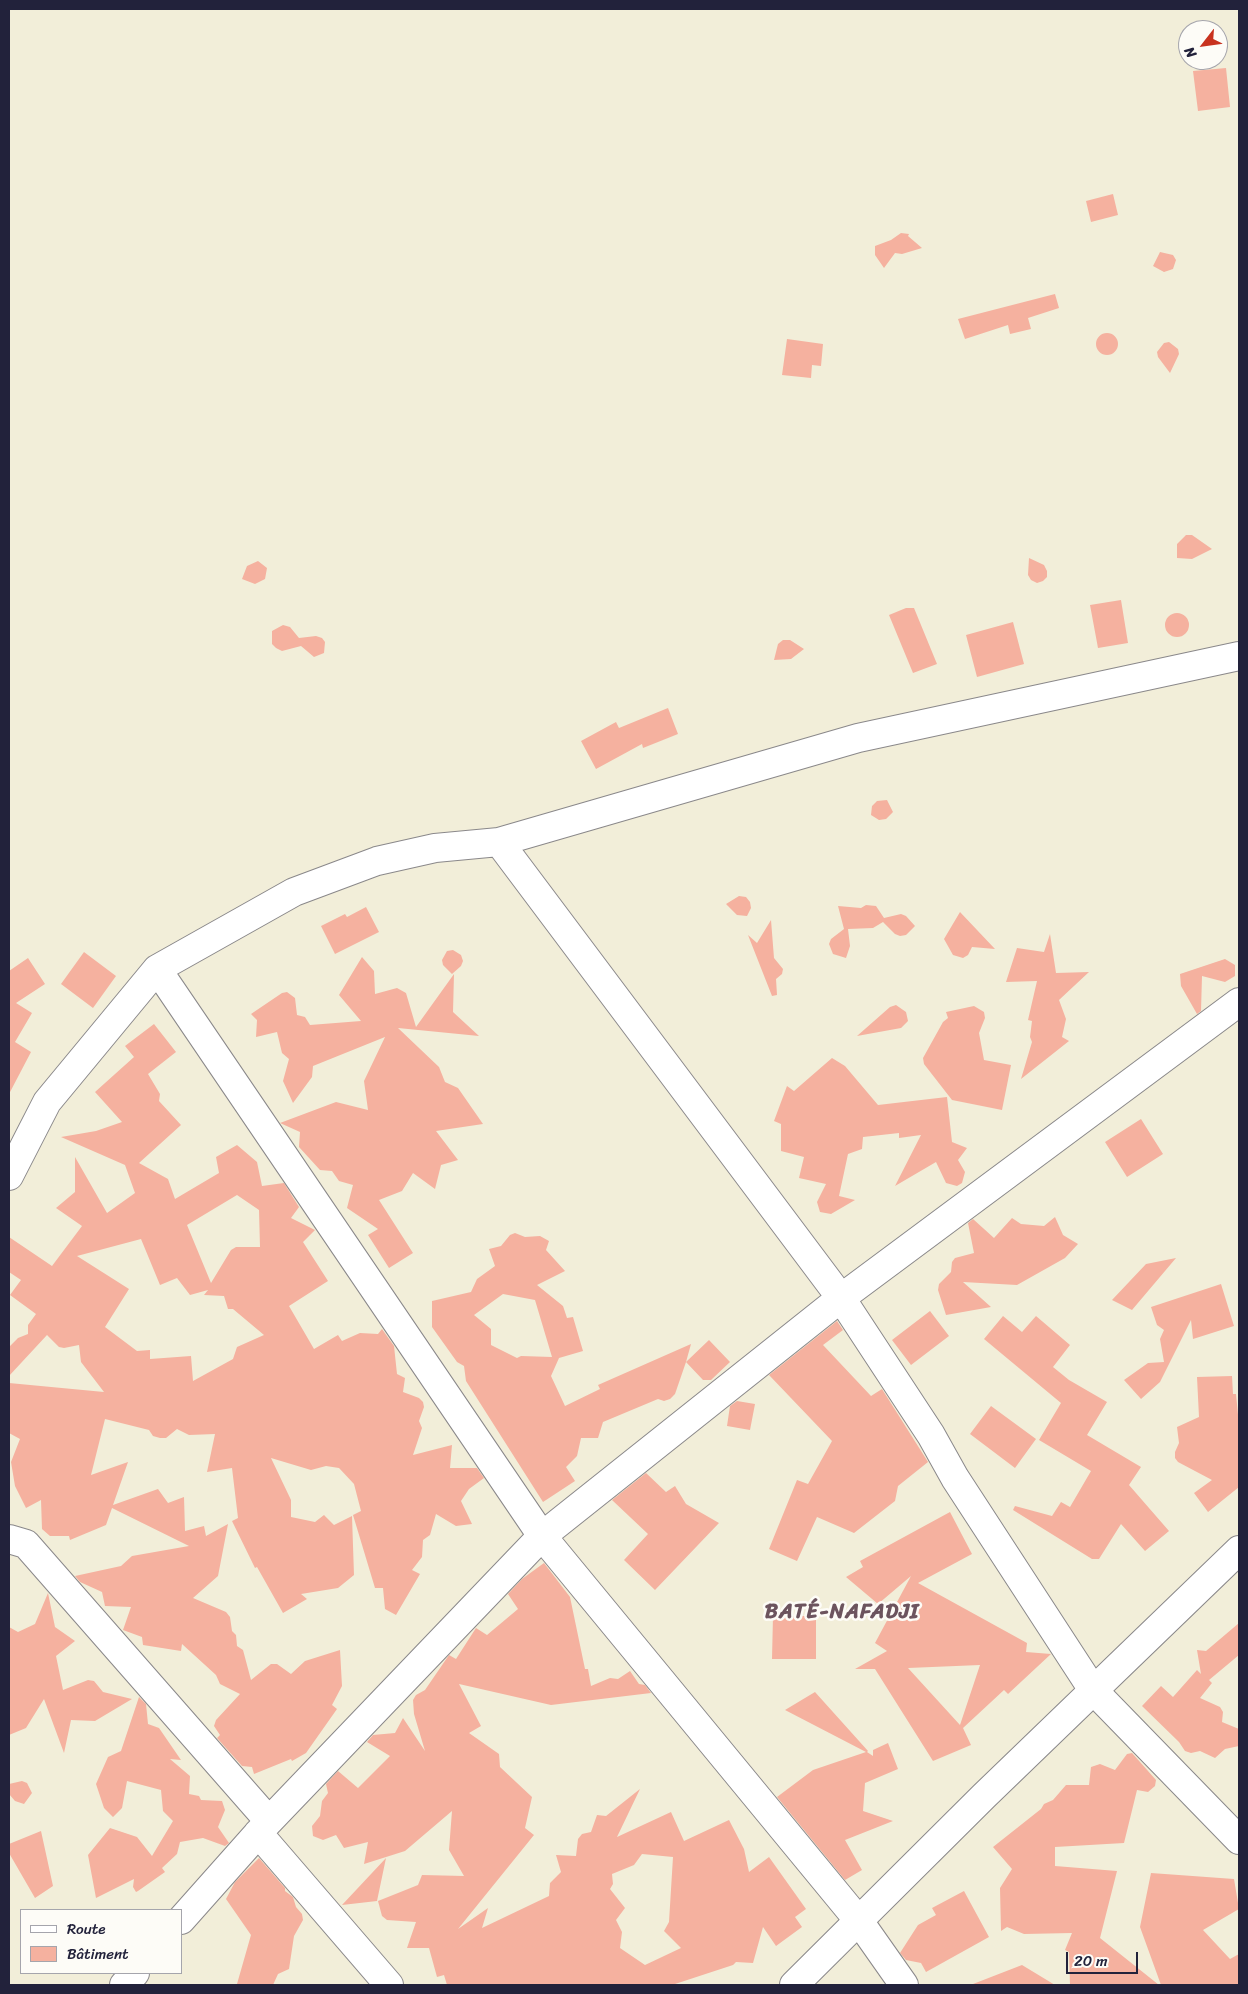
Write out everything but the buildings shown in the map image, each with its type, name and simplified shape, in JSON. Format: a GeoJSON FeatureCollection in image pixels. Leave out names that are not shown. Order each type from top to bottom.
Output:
{"type":"FeatureCollection","features":[{"type":"Feature","properties":{"kind":"main road"},"geometry":{"type":"LineString","coordinates":[[9,1176],[48,1102],[157,968],[294,892],[340,873],[377,861],[435,848],[499,842],[858,738],[1239,656]]}},
{"type":"Feature","properties":{"kind":"main road"},"geometry":{"type":"LineString","coordinates":[[499,842],[841,1298],[931,1435],[954,1478],[1093,1690],[1239,1840]]}},
{"type":"Feature","properties":{"kind":"main road"},"geometry":{"type":"LineString","coordinates":[[157,968],[542,1536],[859,1921],[904,1985]]}},
{"type":"Feature","properties":{"kind":"main road"},"geometry":{"type":"LineString","coordinates":[[182,1919],[263,1827],[542,1536],[841,1298],[1239,1002]]}},
{"type":"Feature","properties":{"kind":"main road"},"geometry":{"type":"LineString","coordinates":[[9,1539],[26,1544],[263,1827],[389,1985]]}},
{"type":"Feature","properties":{"kind":"main road"},"geometry":{"type":"LineString","coordinates":[[794,1985],[1093,1690],[1239,1550]]}},
{"type":"Feature","properties":{"kind":"main road"},"geometry":{"type":"LineString","coordinates":[[124,1985],[134,1974]]}},
{"type":"Feature","properties":{"kind":"district","name":"BATÉ-NAFADJI"},"geometry":{"type":"Point","coordinates":[842,1613]}}]}
